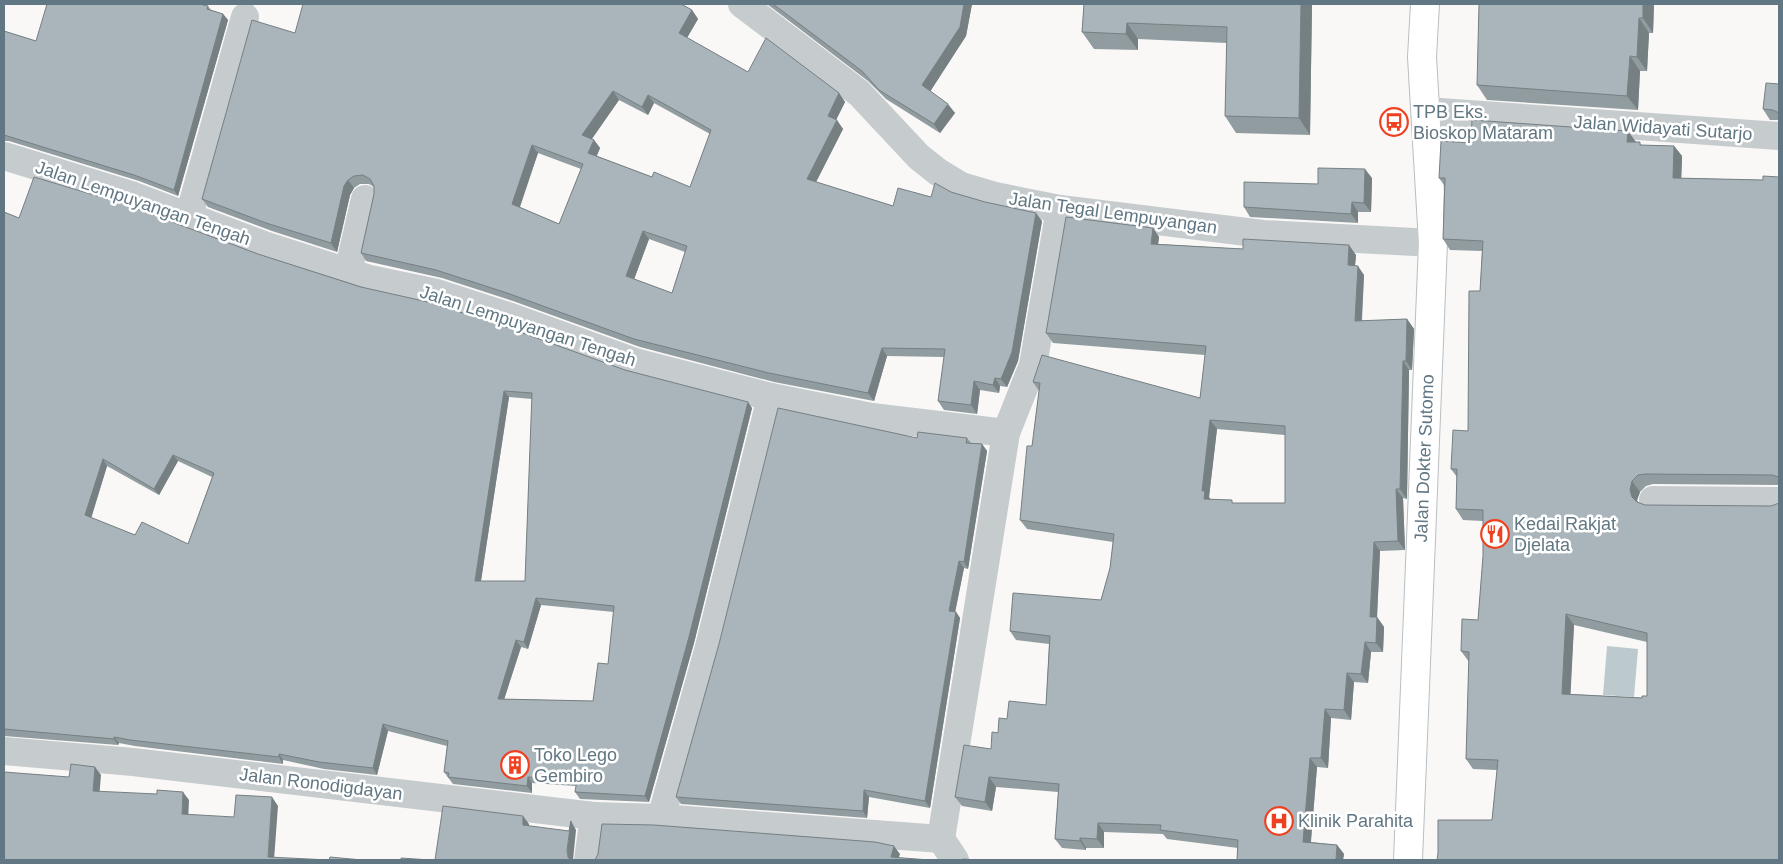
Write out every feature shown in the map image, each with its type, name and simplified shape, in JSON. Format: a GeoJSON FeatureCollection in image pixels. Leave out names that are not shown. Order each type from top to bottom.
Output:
{"type":"FeatureCollection","features":[{"type":"Feature","properties":{"kind":"main road","name":"Jalan Dokter Sutomo"},"geometry":{"type":"LineString","coordinates":[[1408,860],[1433,244],[1422,57],[1412,4]]}},
{"type":"Feature","properties":{"kind":"main road","name":"Jalan Dokter Sutomo"},"geometry":{"type":"LineString","coordinates":[[1422,57],[1425,4]]}},
{"type":"Feature","properties":{"kind":"main road","name":"Jalan Dokter Sutomo"},"geometry":{"type":"LineString","coordinates":[[1422,57],[1439,4]]}},
{"type":"Feature","properties":{"kind":"street","name":"Jalan Tegal Lempuyangan"},"geometry":{"type":"LineString","coordinates":[[742,4],[859,93],[919,157],[938,172],[961,186],[995,196],[1060,209],[1262,234],[1433,244]]}},
{"type":"Feature","properties":{"kind":"street"},"geometry":{"type":"LineString","coordinates":[[189,216],[245,17]]}},
{"type":"Feature","properties":{"kind":"street","name":"Jalan Widayati Sutarjo"},"geometry":{"type":"LineString","coordinates":[[1426,111],[1779,136]]}},
{"type":"Feature","properties":{"kind":"street","name":"Jalan Lempuyangan Tengah"},"geometry":{"type":"LineString","coordinates":[[4,156],[134,196],[267,246],[370,279],[446,296],[508,316],[635,362],[772,397],[872,417],[1006,433]]}},
{"type":"Feature","properties":{"kind":"street"},"geometry":{"type":"LineString","coordinates":[[348,272],[365,199]]}},
{"type":"Feature","properties":{"kind":"street"},"geometry":{"type":"LineString","coordinates":[[948,850],[1006,433],[1033,365],[1060,209]]}},
{"type":"Feature","properties":{"kind":"street"},"geometry":{"type":"LineString","coordinates":[[661,818],[709,647],[772,397]]}},
{"type":"Feature","properties":{"kind":"street"},"geometry":{"type":"LineString","coordinates":[[1653,500],[1779,501]]}},
{"type":"Feature","properties":{"kind":"street","name":"Jalan Ronodigdayan"},"geometry":{"type":"LineString","coordinates":[[4,751],[133,762],[594,816],[661,818],[948,850]]}},
{"type":"Feature","properties":{"kind":"street"},"geometry":{"type":"LineString","coordinates":[[588,860],[594,816]]}},
{"type":"Feature","properties":{"kind":"shaded area"},"geometry":{"type":"Polygon","coordinates":[[[1607,646],[1638,649],[1634,697],[1603,695],[1607,646]]]}},
{"type":"Feature","properties":{"kind":"building"},"geometry":{"type":"Polygon","coordinates":[[[47,4],[199,4],[208,6],[207,9],[223,14],[174,190],[134,175],[4,135],[4,31],[36,41],[47,4]]]}},
{"type":"Feature","properties":{"kind":"building"},"geometry":{"type":"Polygon","coordinates":[[[303,4],[681,4],[692,10],[679,33],[748,72],[766,38],[839,93],[828,116],[837,120],[807,179],[893,206],[898,188],[931,197],[935,183],[951,192],[985,202],[1036,213],[1012,352],[1001,379],[995,378],[993,385],[974,381],[971,405],[938,401],[945,349],[882,348],[868,393],[769,373],[634,339],[507,293],[436,270],[361,253],[374,194],[374,186],[370,179],[363,175],[354,176],[344,186],[331,243],[266,223],[202,199],[252,20],[295,33],[303,4]],[[613,91],[582,135],[594,140],[588,153],[652,177],[654,172],[690,187],[711,130],[648,95],[642,107],[613,91]],[[532,145],[512,204],[559,224],[583,164],[532,145]],[[643,231],[626,276],[672,293],[687,246],[643,231]]]}},
{"type":"Feature","properties":{"kind":"building"},"geometry":{"type":"Polygon","coordinates":[[[773,4],[964,4],[960,27],[922,85],[948,104],[934,124],[879,90],[862,71],[773,4]]]}},
{"type":"Feature","properties":{"kind":"building"},"geometry":{"type":"Polygon","coordinates":[[[1084,4],[1301,4],[1299,118],[1225,116],[1227,27],[1127,23],[1126,34],[1082,32],[1084,4]]]}},
{"type":"Feature","properties":{"kind":"building"},"geometry":{"type":"Polygon","coordinates":[[[1479,4],[1643,4],[1643,18],[1639,18],[1637,57],[1630,56],[1627,96],[1477,85],[1479,4]]]}},
{"type":"Feature","properties":{"kind":"building"},"geometry":{"type":"Polygon","coordinates":[[[1766,83],[1779,84],[1779,113],[1763,109],[1766,83]]]}},
{"type":"Feature","properties":{"kind":"building"},"geometry":{"type":"Polygon","coordinates":[[[1472,120],[1628,131],[1627,142],[1640,142],[1640,145],[1674,146],[1673,178],[1763,180],[1763,176],[1779,177],[1779,477],[1772,475],[1646,474],[1638,475],[1632,481],[1630,490],[1632,497],[1637,502],[1645,505],[1771,506],[1779,503],[1779,860],[1437,860],[1438,820],[1492,820],[1498,760],[1466,759],[1469,652],[1461,651],[1462,619],[1478,620],[1483,556],[1483,510],[1456,509],[1457,469],[1451,469],[1453,430],[1468,431],[1469,291],[1480,291],[1483,241],[1443,239],[1445,178],[1439,178],[1441,141],[1471,143],[1472,120]],[[1566,614],[1562,694],[1642,698],[1642,696],[1647,696],[1647,633],[1566,614]]]}},
{"type":"Feature","properties":{"kind":"building"},"geometry":{"type":"Polygon","coordinates":[[[1318,168],[1365,169],[1364,203],[1352,202],[1351,214],[1244,207],[1244,182],[1318,184],[1318,168]]]}},
{"type":"Feature","properties":{"kind":"building"},"geometry":{"type":"Polygon","coordinates":[[[34,177],[124,204],[258,254],[361,287],[428,302],[498,324],[625,370],[748,402],[689,637],[645,796],[575,792],[577,780],[528,777],[527,786],[448,777],[449,773],[444,772],[448,741],[383,724],[373,768],[319,762],[279,754],[279,757],[114,737],[114,739],[4,729],[4,212],[19,218],[34,177]],[[504,391],[475,581],[525,581],[532,393],[504,391]],[[173,455],[154,489],[103,459],[85,515],[135,535],[142,522],[188,544],[214,473],[173,455]],[[536,598],[524,642],[516,640],[498,699],[593,701],[598,663],[608,664],[614,606],[536,598]]]}},
{"type":"Feature","properties":{"kind":"building"},"geometry":{"type":"Polygon","coordinates":[[[1066,217],[1153,228],[1151,244],[1243,249],[1243,239],[1349,245],[1348,265],[1358,266],[1355,321],[1407,319],[1406,361],[1403,361],[1400,489],[1396,489],[1398,541],[1374,542],[1370,617],[1377,617],[1376,643],[1365,642],[1361,674],[1347,673],[1344,710],[1325,709],[1321,758],[1310,758],[1303,842],[1337,845],[1336,860],[1237,860],[1238,840],[1160,830],[1161,825],[1098,823],[1097,839],[1080,838],[1080,841],[1055,839],[1059,784],[989,777],[985,802],[955,797],[964,745],[991,749],[992,732],[998,733],[999,718],[1007,719],[1009,701],[1046,705],[1050,636],[1010,631],[1013,593],[1101,600],[1110,568],[1114,534],[1020,520],[1027,446],[1032,446],[1040,383],[1033,382],[1042,355],[1200,398],[1206,346],[1046,333],[1066,217]],[[1210,420],[1202,491],[1205,491],[1204,499],[1232,500],[1232,503],[1285,503],[1285,426],[1210,420]]]}},
{"type":"Feature","properties":{"kind":"building"},"geometry":{"type":"Polygon","coordinates":[[[778,408],[917,438],[918,432],[967,438],[966,443],[982,444],[964,562],[959,561],[949,611],[956,612],[925,801],[864,790],[863,811],[676,797],[719,644],[778,408]]]}},
{"type":"Feature","properties":{"kind":"building"},"geometry":{"type":"Polygon","coordinates":[[[71,764],[95,767],[93,791],[157,794],[157,790],[183,792],[182,814],[234,817],[236,795],[272,797],[268,857],[329,860],[4,860],[4,772],[69,777],[71,764]]]}},
{"type":"Feature","properties":{"kind":"building"},"geometry":{"type":"Polygon","coordinates":[[[443,806],[523,816],[523,825],[569,831],[571,821],[567,850],[570,860],[435,860],[443,806]]]}},
{"type":"Feature","properties":{"kind":"building"},"geometry":{"type":"Polygon","coordinates":[[[602,824],[654,825],[875,842],[894,846],[891,857],[929,860],[595,860],[598,854],[602,824]]]}},
{"type":"Feature","properties":{"kind":"building"},"geometry":{"type":"Polygon","coordinates":[[[330,857],[362,860],[329,860],[330,857]]]}},
{"type":"Feature","properties":{"kind":"building"},"geometry":{"type":"Polygon","coordinates":[[[401,858],[430,860],[401,860],[401,858]]]}},
{"type":"Feature","properties":{"kind":"place","name":"TPB Eks. Bioskop Mataram"},"geometry":{"type":"Point","coordinates":[1394,122]}},
{"type":"Feature","properties":{"kind":"place","name":"Kedai Rakjat Djelata"},"geometry":{"type":"Point","coordinates":[1495,534]}},
{"type":"Feature","properties":{"kind":"place","name":"Toko Lego Gembiro"},"geometry":{"type":"Point","coordinates":[515,765]}},
{"type":"Feature","properties":{"kind":"place","name":"Klinik Parahita"},"geometry":{"type":"Point","coordinates":[1279,821]}}]}
